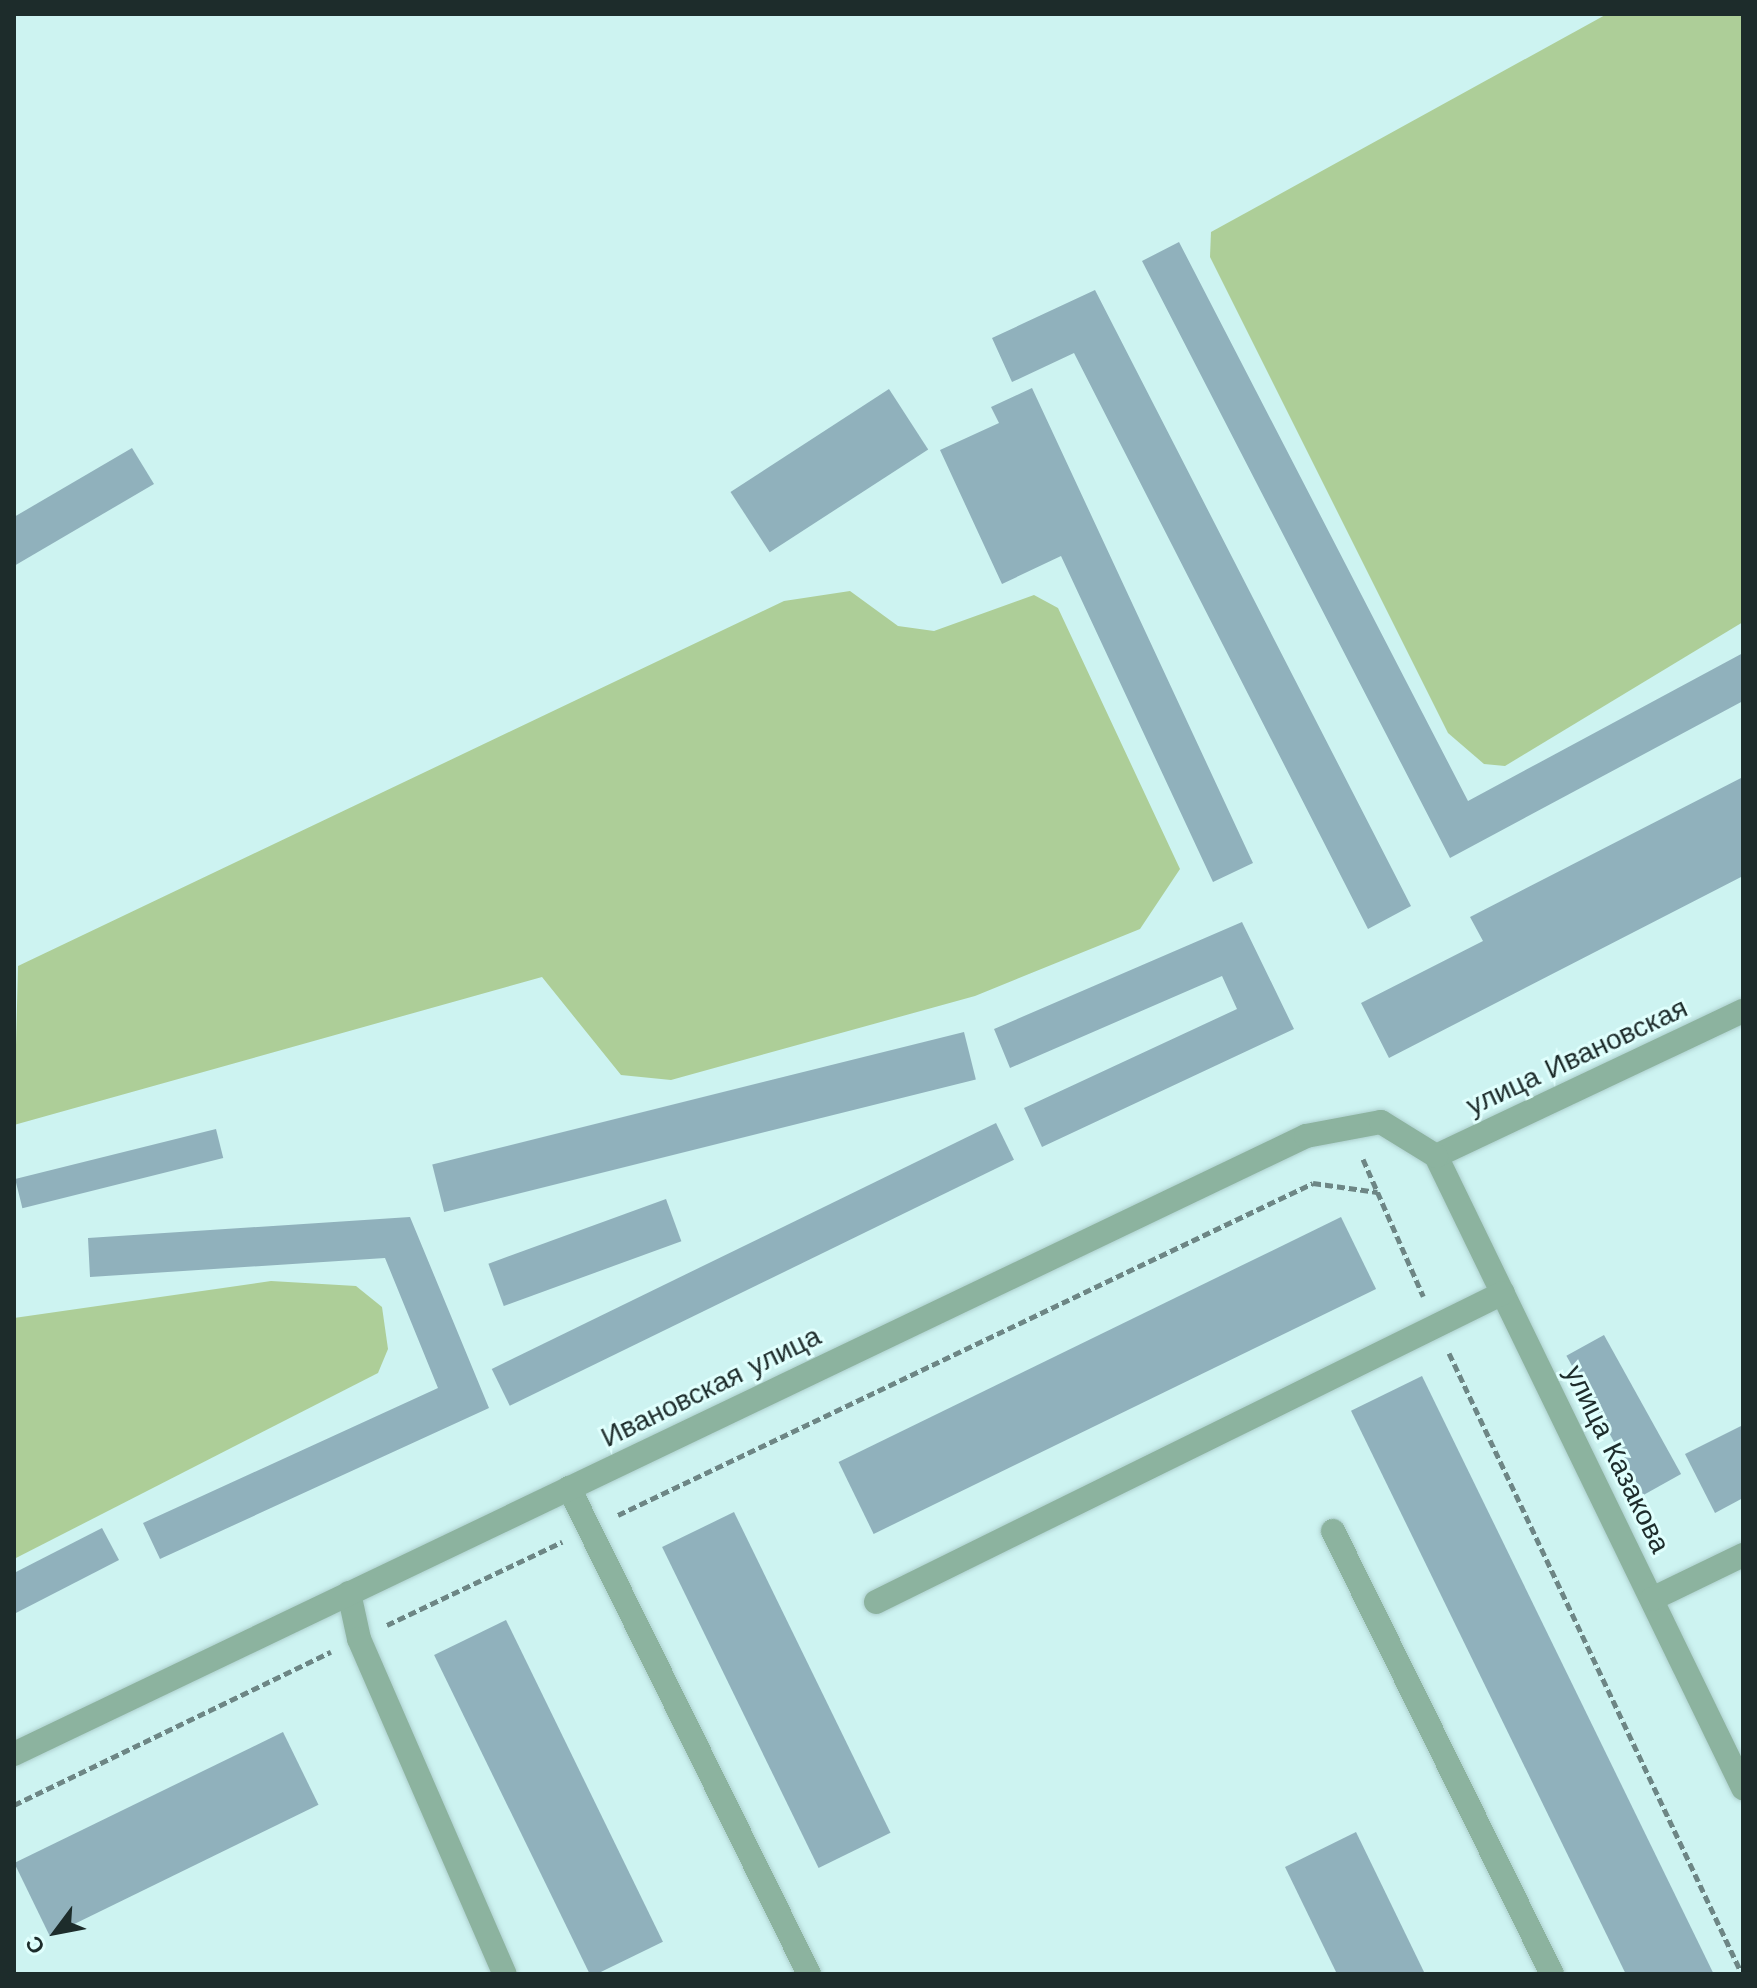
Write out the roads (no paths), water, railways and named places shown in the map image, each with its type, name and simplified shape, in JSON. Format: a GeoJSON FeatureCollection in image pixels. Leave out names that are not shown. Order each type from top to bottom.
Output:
{"type":"FeatureCollection","features":[{"type":"Feature","properties":{"kind":"street","name":"улица Ивановская"},"geometry":{"type":"LineString","coordinates":[[1436,1156],[1743,1011]]}},
{"type":"Feature","properties":{"kind":"street","name":"Ивановская улица"},"geometry":{"type":"LineString","coordinates":[[14,1754],[1306,1136],[1381,1122],[1436,1156]]}},
{"type":"Feature","properties":{"kind":"street","name":"улица Казакова"},"geometry":{"type":"LineString","coordinates":[[1436,1156],[1743,1788]]}},
{"type":"Feature","properties":{"kind":"street"},"geometry":{"type":"LineString","coordinates":[[876,1602],[1503,1293]]}},
{"type":"Feature","properties":{"kind":"street"},"geometry":{"type":"LineString","coordinates":[[569,1488],[586,1530],[809,1974]]}},
{"type":"Feature","properties":{"kind":"street"},"geometry":{"type":"LineString","coordinates":[[1333,1531],[1552,1974]]}},
{"type":"Feature","properties":{"kind":"street"},"geometry":{"type":"LineString","coordinates":[[1652,1599],[1743,1555]]}},
{"type":"Feature","properties":{"kind":"street"},"geometry":{"type":"LineString","coordinates":[[349,1593],[359,1639],[505,1974]]}}]}
